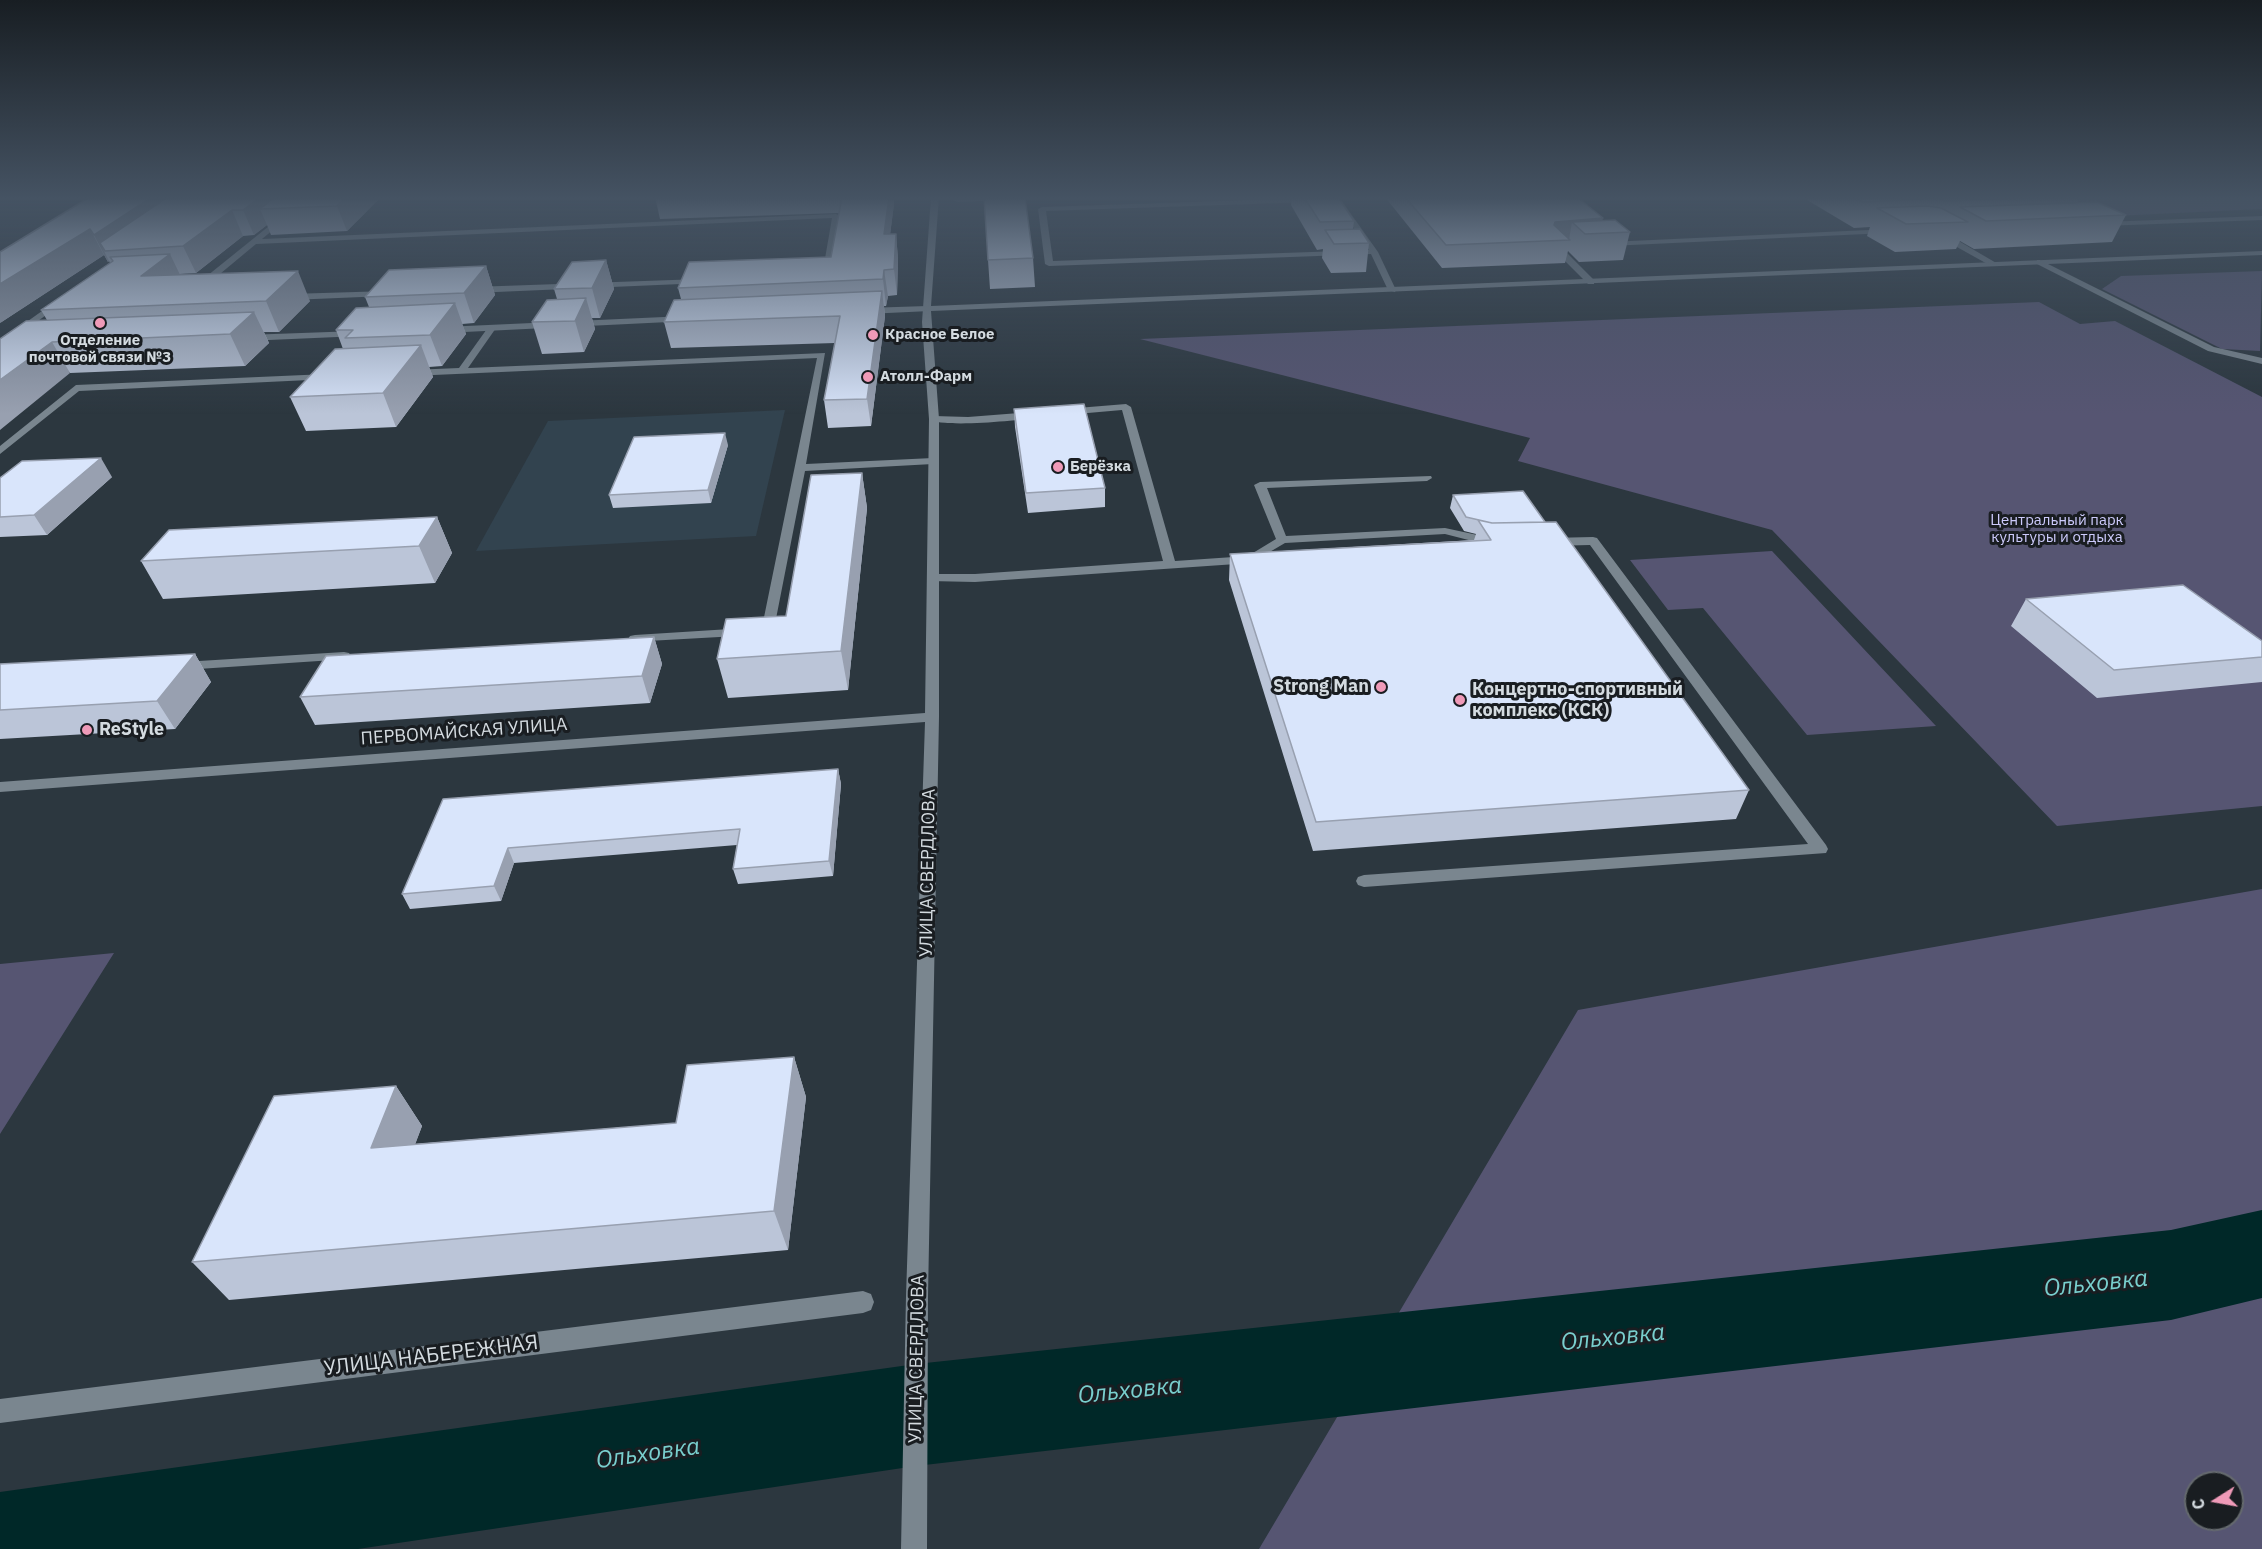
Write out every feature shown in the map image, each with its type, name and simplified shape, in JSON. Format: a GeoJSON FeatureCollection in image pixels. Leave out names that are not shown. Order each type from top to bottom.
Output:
{"type":"FeatureCollection","features":[{"type":"Feature","properties":{"kind":"main road"},"geometry":{"type":"LineString","coordinates":[[196,289],[220,269]]}},
{"type":"Feature","properties":{"kind":"main road"},"geometry":{"type":"LineString","coordinates":[[815,277],[827,276],[828,269]]}},
{"type":"Feature","properties":{"kind":"main road","name":"УЛИЦА СВЕРДЛОВА"},"geometry":{"type":"LineString","coordinates":[[914,1546],[917,1296],[932,717],[934,419],[927,309],[930,269]]}},
{"type":"Feature","properties":{"kind":"main road"},"geometry":{"type":"LineString","coordinates":[[1382,269],[1392,290]]}},
{"type":"Feature","properties":{"kind":"main road"},"geometry":{"type":"LineString","coordinates":[[1578,269],[1591,282]]}},
{"type":"Feature","properties":{"kind":"main road"},"geometry":{"type":"LineString","coordinates":[[853,311],[1876,269]]}},
{"type":"Feature","properties":{"kind":"main road"},"geometry":{"type":"LineString","coordinates":[[2054,269],[2211,349],[2262,361]]}},
{"type":"Feature","properties":{"kind":"main road"},"geometry":{"type":"LineString","coordinates":[[199,278],[211,277]]}},
{"type":"Feature","properties":{"kind":"main road"},"geometry":{"type":"LineString","coordinates":[[469,290],[708,281]]}},
{"type":"Feature","properties":{"kind":"main road"},"geometry":{"type":"LineString","coordinates":[[277,298],[397,293]]}},
{"type":"Feature","properties":{"kind":"main road"},"geometry":{"type":"LineString","coordinates":[[3,348],[68,296]]}},
{"type":"Feature","properties":{"kind":"main road"},"geometry":{"type":"LineString","coordinates":[[433,330],[702,318]]}},
{"type":"Feature","properties":{"kind":"main road"},"geometry":{"type":"LineString","coordinates":[[462,370],[492,328]]}},
{"type":"Feature","properties":{"kind":"main road"},"geometry":{"type":"LineString","coordinates":[[231,339],[373,333]]}},
{"type":"Feature","properties":{"kind":"main road"},"geometry":{"type":"LineString","coordinates":[[403,373],[822,355],[768,631],[626,639]]}},
{"type":"Feature","properties":{"kind":"main road"},"geometry":{"type":"LineString","coordinates":[[0,451],[76,388],[333,376]]}},
{"type":"Feature","properties":{"kind":"main road"},"geometry":{"type":"LineString","coordinates":[[934,419],[968,420],[1125,407],[1170,564]]}},
{"type":"Feature","properties":{"kind":"main road"},"geometry":{"type":"LineString","coordinates":[[800,468],[933,461]]}},
{"type":"Feature","properties":{"kind":"main road"},"geometry":{"type":"LineString","coordinates":[[1282,540],[1260,485],[1427,478]]}},
{"type":"Feature","properties":{"kind":"main road"},"geometry":{"type":"LineString","coordinates":[[933,578],[975,578],[1251,559],[1282,540],[1445,531],[1486,543],[1510,542]]}},
{"type":"Feature","properties":{"kind":"main road"},"geometry":{"type":"LineString","coordinates":[[1364,881],[1820,849],[1593,541],[1534,542]]}},
{"type":"Feature","properties":{"kind":"main road"},"geometry":{"type":"LineString","coordinates":[[165,667],[354,656]]}},
{"type":"Feature","properties":{"kind":"main road","name":"ПЕРВОМАЙСКАЯ УЛИЦА"},"geometry":{"type":"LineString","coordinates":[[0,787],[932,717]]}},
{"type":"Feature","properties":{"kind":"main road","name":"УЛИЦА НАБЕРЕЖНАЯ"},"geometry":{"type":"LineString","coordinates":[[0,1411],[863,1302]]}},
{"type":"Feature","properties":{"kind":"shaded area"},"geometry":{"type":"Polygon","coordinates":[[[785,410],[756,536],[476,551],[548,421],[785,410]]]}},
{"type":"Feature","properties":{"kind":"green space"},"geometry":{"type":"Polygon","coordinates":[[[2262,271],[2260,351],[2222,349],[2102,289],[2121,276],[2262,271]]]}},
{"type":"Feature","properties":{"kind":"green space","name":"Центральный парк культуры и отдыха"},"geometry":{"type":"Polygon","coordinates":[[[2039,302],[2080,324],[2115,321],[2262,397],[2262,806],[2057,826],[1772,530],[1518,461],[1530,438],[1140,339],[2039,302]]]}},
{"type":"Feature","properties":{"kind":"green space"},"geometry":{"type":"Polygon","coordinates":[[[1772,551],[1936,726],[1807,735],[1703,608],[1668,610],[1630,560],[1772,551]]]}},
{"type":"Feature","properties":{"kind":"green space"},"geometry":{"type":"Polygon","coordinates":[[[2262,889],[2262,1549],[1259,1549],[1578,1010],[2262,889]]]}},
{"type":"Feature","properties":{"kind":"green space"},"geometry":{"type":"Polygon","coordinates":[[[114,953],[0,1134],[0,964],[114,953]]]}},
{"type":"Feature","properties":{"kind":"building"},"geometry":{"type":"Polygon","coordinates":[[[0,269],[24,269],[0,284],[0,269]]]}},
{"type":"Feature","properties":{"kind":"building"},"geometry":{"type":"Polygon","coordinates":[[[101,269],[150,269],[141,276],[298,271],[266,301],[41,310],[101,269]]]}},
{"type":"Feature","properties":{"kind":"building"},"geometry":{"type":"Polygon","coordinates":[[[483,269],[464,293],[365,297],[389,270],[483,269]]]}},
{"type":"Feature","properties":{"kind":"building"},"geometry":{"type":"Polygon","coordinates":[[[567,269],[601,269],[592,288],[554,289],[567,269]]]}},
{"type":"Feature","properties":{"kind":"building"},"geometry":{"type":"Polygon","coordinates":[[[686,269],[891,269],[884,270],[883,279],[678,288],[686,269]]]}},
{"type":"Feature","properties":{"kind":"building"},"geometry":{"type":"Polygon","coordinates":[[[882,291],[867,399],[824,400],[840,316],[664,322],[674,300],[882,291]]]}},
{"type":"Feature","properties":{"kind":"building"},"geometry":{"type":"Polygon","coordinates":[[[586,298],[575,321],[532,322],[547,300],[586,298]]]}},
{"type":"Feature","properties":{"kind":"building"},"geometry":{"type":"Polygon","coordinates":[[[455,303],[430,335],[345,338],[353,330],[336,330],[356,308],[455,303]]]}},
{"type":"Feature","properties":{"kind":"building"},"geometry":{"type":"Polygon","coordinates":[[[254,312],[230,334],[52,342],[0,380],[0,339],[26,321],[254,312]]]}},
{"type":"Feature","properties":{"kind":"building"},"geometry":{"type":"Polygon","coordinates":[[[421,345],[383,393],[290,397],[335,349],[421,345]]]}},
{"type":"Feature","properties":{"kind":"building","name":"Берёзка"},"geometry":{"type":"Polygon","coordinates":[[[1084,404],[1105,488],[1026,493],[1014,409],[1084,404]]]}},
{"type":"Feature","properties":{"kind":"building"},"geometry":{"type":"Polygon","coordinates":[[[725,433],[708,490],[609,495],[634,437],[725,433]]]}},
{"type":"Feature","properties":{"kind":"building"},"geometry":{"type":"Polygon","coordinates":[[[101,458],[34,515],[0,517],[0,478],[22,461],[101,458]]]}},
{"type":"Feature","properties":{"kind":"building"},"geometry":{"type":"Polygon","coordinates":[[[862,473],[841,651],[717,659],[726,619],[786,616],[811,475],[862,473]]]}},
{"type":"Feature","properties":{"kind":"building"},"geometry":{"type":"Polygon","coordinates":[[[1523,491],[1545,522],[1492,523],[1466,517],[1453,495],[1523,491]]]}},
{"type":"Feature","properties":{"kind":"building"},"geometry":{"type":"Polygon","coordinates":[[[437,517],[419,546],[141,561],[169,530],[437,517]]]}},
{"type":"Feature","properties":{"kind":"building","name":"Концертно-спортивный комплекс (КСК)"},"geometry":{"type":"Polygon","coordinates":[[[1478,520],[1492,523],[1556,522],[1749,790],[1316,822],[1230,554],[1491,540],[1478,520]]]}},
{"type":"Feature","properties":{"kind":"building"},"geometry":{"type":"Polygon","coordinates":[[[2183,585],[2262,641],[2262,657],[2114,670],[2026,599],[2183,585]]]}},
{"type":"Feature","properties":{"kind":"building"},"geometry":{"type":"Polygon","coordinates":[[[654,637],[642,676],[300,697],[326,656],[654,637]]]}},
{"type":"Feature","properties":{"kind":"building"},"geometry":{"type":"Polygon","coordinates":[[[195,654],[157,701],[0,710],[0,664],[195,654]]]}},
{"type":"Feature","properties":{"kind":"building"},"geometry":{"type":"Polygon","coordinates":[[[838,769],[829,861],[733,869],[740,829],[508,848],[494,886],[402,894],[443,799],[838,769]]]}},
{"type":"Feature","properties":{"kind":"building"},"geometry":{"type":"Polygon","coordinates":[[[794,1057],[774,1211],[192,1262],[274,1096],[396,1086],[371,1148],[676,1123],[687,1065],[794,1057]]]}},
{"type":"Feature","properties":{"kind":"waterway","name":"Ольховка"},"geometry":{"type":"LineString","coordinates":[[0,1547],[916,1415],[2171,1275],[2262,1254]]}},
{"type":"Feature","properties":{"kind":"place","name":"Отделение почтовой связи №3"},"geometry":{"type":"Point","coordinates":[100,323]}},
{"type":"Feature","properties":{"kind":"place","name":"Красное Белое"},"geometry":{"type":"Point","coordinates":[873,335]}},
{"type":"Feature","properties":{"kind":"place","name":"Атолл-Фарм"},"geometry":{"type":"Point","coordinates":[868,377]}},
{"type":"Feature","properties":{"kind":"place","name":"Берёзка"},"geometry":{"type":"Point","coordinates":[1058,467]}},
{"type":"Feature","properties":{"kind":"place","name":"Strong Man"},"geometry":{"type":"Point","coordinates":[1381,687]}},
{"type":"Feature","properties":{"kind":"place","name":"Концертно-спортивный комплекс (КСК)"},"geometry":{"type":"Point","coordinates":[1460,700]}},
{"type":"Feature","properties":{"kind":"place","name":"ReStyle"},"geometry":{"type":"Point","coordinates":[87,730]}}]}
